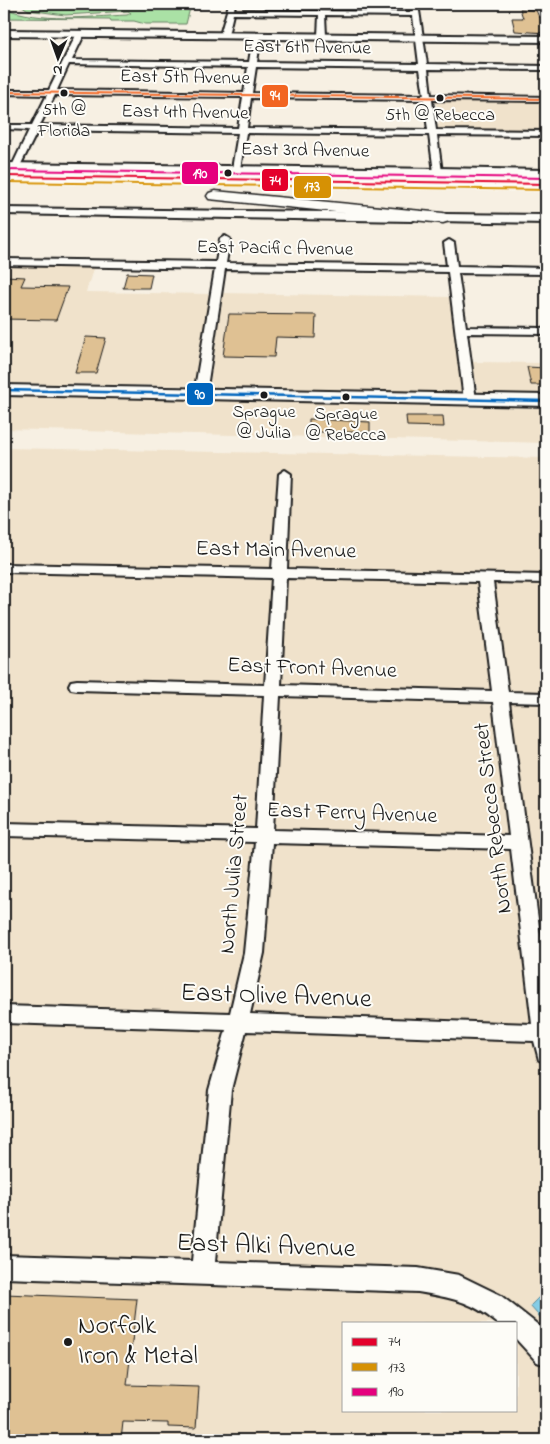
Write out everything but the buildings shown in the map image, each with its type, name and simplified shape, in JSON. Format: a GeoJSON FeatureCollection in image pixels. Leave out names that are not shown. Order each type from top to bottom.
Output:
{"type":"FeatureCollection","features":[{"type":"Feature","properties":{"kind":"highway"},"geometry":{"type":"LineString","coordinates":[[284,181],[438,172]]}},
{"type":"Feature","properties":{"kind":"highway"},"geometry":{"type":"LineString","coordinates":[[4,176],[546,184]]}},
{"type":"Feature","properties":{"kind":"highway"},"geometry":{"type":"LineString","coordinates":[[4,182],[546,190]]}},
{"type":"Feature","properties":{"kind":"highway"},"geometry":{"type":"LineString","coordinates":[[4,186],[225,197],[443,218]]}},
{"type":"Feature","properties":{"kind":"main road","name":"East 3rd Avenue"},"geometry":{"type":"LineString","coordinates":[[438,172],[546,174]]}},
{"type":"Feature","properties":{"kind":"main road"},"geometry":{"type":"LineString","coordinates":[[443,218],[546,219]]}},
{"type":"Feature","properties":{"kind":"main road"},"geometry":{"type":"LineString","coordinates":[[4,390],[546,401]]}},
{"type":"Feature","properties":{"kind":"street"},"geometry":{"type":"LineString","coordinates":[[224,35],[232,4]]}},
{"type":"Feature","properties":{"kind":"street"},"geometry":{"type":"LineString","coordinates":[[415,4],[438,172]]}},
{"type":"Feature","properties":{"kind":"street"},"geometry":{"type":"LineString","coordinates":[[230,12],[416,14]]}},
{"type":"Feature","properties":{"kind":"street"},"geometry":{"type":"LineString","coordinates":[[322,14],[322,36]]}},
{"type":"Feature","properties":{"kind":"street"},"geometry":{"type":"LineString","coordinates":[[4,33],[546,39]]}},
{"type":"Feature","properties":{"kind":"street"},"geometry":{"type":"LineString","coordinates":[[16,166],[81,34]]}},
{"type":"Feature","properties":{"kind":"street"},"geometry":{"type":"LineString","coordinates":[[236,169],[257,36]]}},
{"type":"Feature","properties":{"kind":"street","name":"East 6th Avenue"},"geometry":{"type":"LineString","coordinates":[[67,62],[546,68]]}},
{"type":"Feature","properties":{"kind":"street","name":"East 5th Avenue"},"geometry":{"type":"LineString","coordinates":[[4,92],[546,99]]}},
{"type":"Feature","properties":{"kind":"street","name":"East 4th Avenue"},"geometry":{"type":"LineString","coordinates":[[4,127],[546,134]]}},
{"type":"Feature","properties":{"kind":"street","name":"East 3rd Avenue"},"geometry":{"type":"LineString","coordinates":[[4,166],[438,172]]}},
{"type":"Feature","properties":{"kind":"street"},"geometry":{"type":"LineString","coordinates":[[4,211],[443,218]]}},
{"type":"Feature","properties":{"kind":"street"},"geometry":{"type":"LineString","coordinates":[[200,394],[224,240]]}},
{"type":"Feature","properties":{"kind":"street"},"geometry":{"type":"LineString","coordinates":[[448,243],[470,400]]}},
{"type":"Feature","properties":{"kind":"street","name":"East Pacific Avenue"},"geometry":{"type":"LineString","coordinates":[[4,262],[546,271]]}},
{"type":"Feature","properties":{"kind":"street"},"geometry":{"type":"LineString","coordinates":[[461,330],[546,331]]}},
{"type":"Feature","properties":{"kind":"street","name":"North Julia Street"},"geometry":{"type":"LineString","coordinates":[[202,1274],[220,1090],[254,953],[264,836],[285,474]]}},
{"type":"Feature","properties":{"kind":"street","name":"East Main Avenue"},"geometry":{"type":"LineString","coordinates":[[4,568],[278,572],[546,579]]}},
{"type":"Feature","properties":{"kind":"street","name":"North Rebecca Street"},"geometry":{"type":"LineString","coordinates":[[485,578],[502,697],[519,843],[545,1033],[546,1054]]}},
{"type":"Feature","properties":{"kind":"street","name":"East Front Avenue"},"geometry":{"type":"LineString","coordinates":[[78,685],[546,698]]}},
{"type":"Feature","properties":{"kind":"street","name":"East Ferry Avenue"},"geometry":{"type":"LineString","coordinates":[[4,829],[519,843]]}},
{"type":"Feature","properties":{"kind":"street","name":"East Olive Avenue"},"geometry":{"type":"LineString","coordinates":[[4,1014],[545,1033]]}},
{"type":"Feature","properties":{"kind":"street","name":"East Alki Avenue"},"geometry":{"type":"LineString","coordinates":[[4,1267],[418,1280],[459,1287],[492,1303],[515,1322]]}},
{"type":"Feature","properties":{"kind":"street","name":"East Alki Avenue"},"geometry":{"type":"LineString","coordinates":[[518,1325],[533,1337],[546,1353]]}},
{"type":"Feature","properties":{"kind":"shaded area"},"geometry":{"type":"Polygon","coordinates":[[[434,101],[546,101],[546,132],[438,130],[437,125],[440,124],[437,106],[434,101]]]}},
{"type":"Feature","properties":{"kind":"shaded area"},"geometry":{"type":"Polygon","coordinates":[[[4,264],[94,266],[86,292],[211,294],[195,386],[4,383],[4,264]]]}},
{"type":"Feature","properties":{"kind":"shaded area"},"geometry":{"type":"Polygon","coordinates":[[[223,293],[451,297],[463,389],[456,393],[220,388],[211,386],[223,293]]]}},
{"type":"Feature","properties":{"kind":"shaded area"},"geometry":{"type":"Polygon","coordinates":[[[472,362],[546,363],[546,395],[486,394],[478,392],[472,362]]]}},
{"type":"Feature","properties":{"kind":"shaded area"},"geometry":{"type":"Polygon","coordinates":[[[4,396],[546,408],[546,443],[4,429],[4,396]]]}},
{"type":"Feature","properties":{"kind":"shaded area"},"geometry":{"type":"Polygon","coordinates":[[[4,448],[546,458],[546,1440],[4,1440],[4,448]]]}},
{"type":"Feature","properties":{"kind":"green space"},"geometry":{"type":"Polygon","coordinates":[[[15,4],[191,4],[186,24],[145,24],[134,21],[111,21],[110,19],[4,18],[4,8],[33,16],[64,18],[127,15],[131,13],[128,11],[65,15],[28,10],[21,5],[15,4]]]}},
{"type":"Feature","properties":{"kind":"water"},"geometry":{"type":"Polygon","coordinates":[[[546,1290],[546,1324],[530,1306],[546,1290]]]}},
{"type":"Feature","properties":{"kind":"transit line","name":"94"},"geometry":{"type":"LineString","coordinates":[[4,92],[546,99]]}},
{"type":"Feature","properties":{"kind":"transit line","name":"190"},"geometry":{"type":"LineString","coordinates":[[4,170],[546,178]]}},
{"type":"Feature","properties":{"kind":"transit line","name":"74"},"geometry":{"type":"LineString","coordinates":[[4,176],[546,184]]}},
{"type":"Feature","properties":{"kind":"transit line","name":"173"},"geometry":{"type":"LineString","coordinates":[[4,182],[546,190]]}},
{"type":"Feature","properties":{"kind":"transit line","name":"90"},"geometry":{"type":"LineString","coordinates":[[4,390],[546,401]]}},
{"type":"Feature","properties":{"kind":"place","name":"5th @ Florida"},"geometry":{"type":"Point","coordinates":[64,93]}},
{"type":"Feature","properties":{"kind":"place","name":"5th @ Rebecca"},"geometry":{"type":"Point","coordinates":[440,98]}},
{"type":"Feature","properties":{"kind":"place","name":"Sprague @ Julia"},"geometry":{"type":"Point","coordinates":[264,395]}},
{"type":"Feature","properties":{"kind":"place","name":"Sprague @ Rebecca"},"geometry":{"type":"Point","coordinates":[346,397]}},
{"type":"Feature","properties":{"kind":"place","name":"Norfolk Iron & Metal"},"geometry":{"type":"Point","coordinates":[68,1342]}}]}
